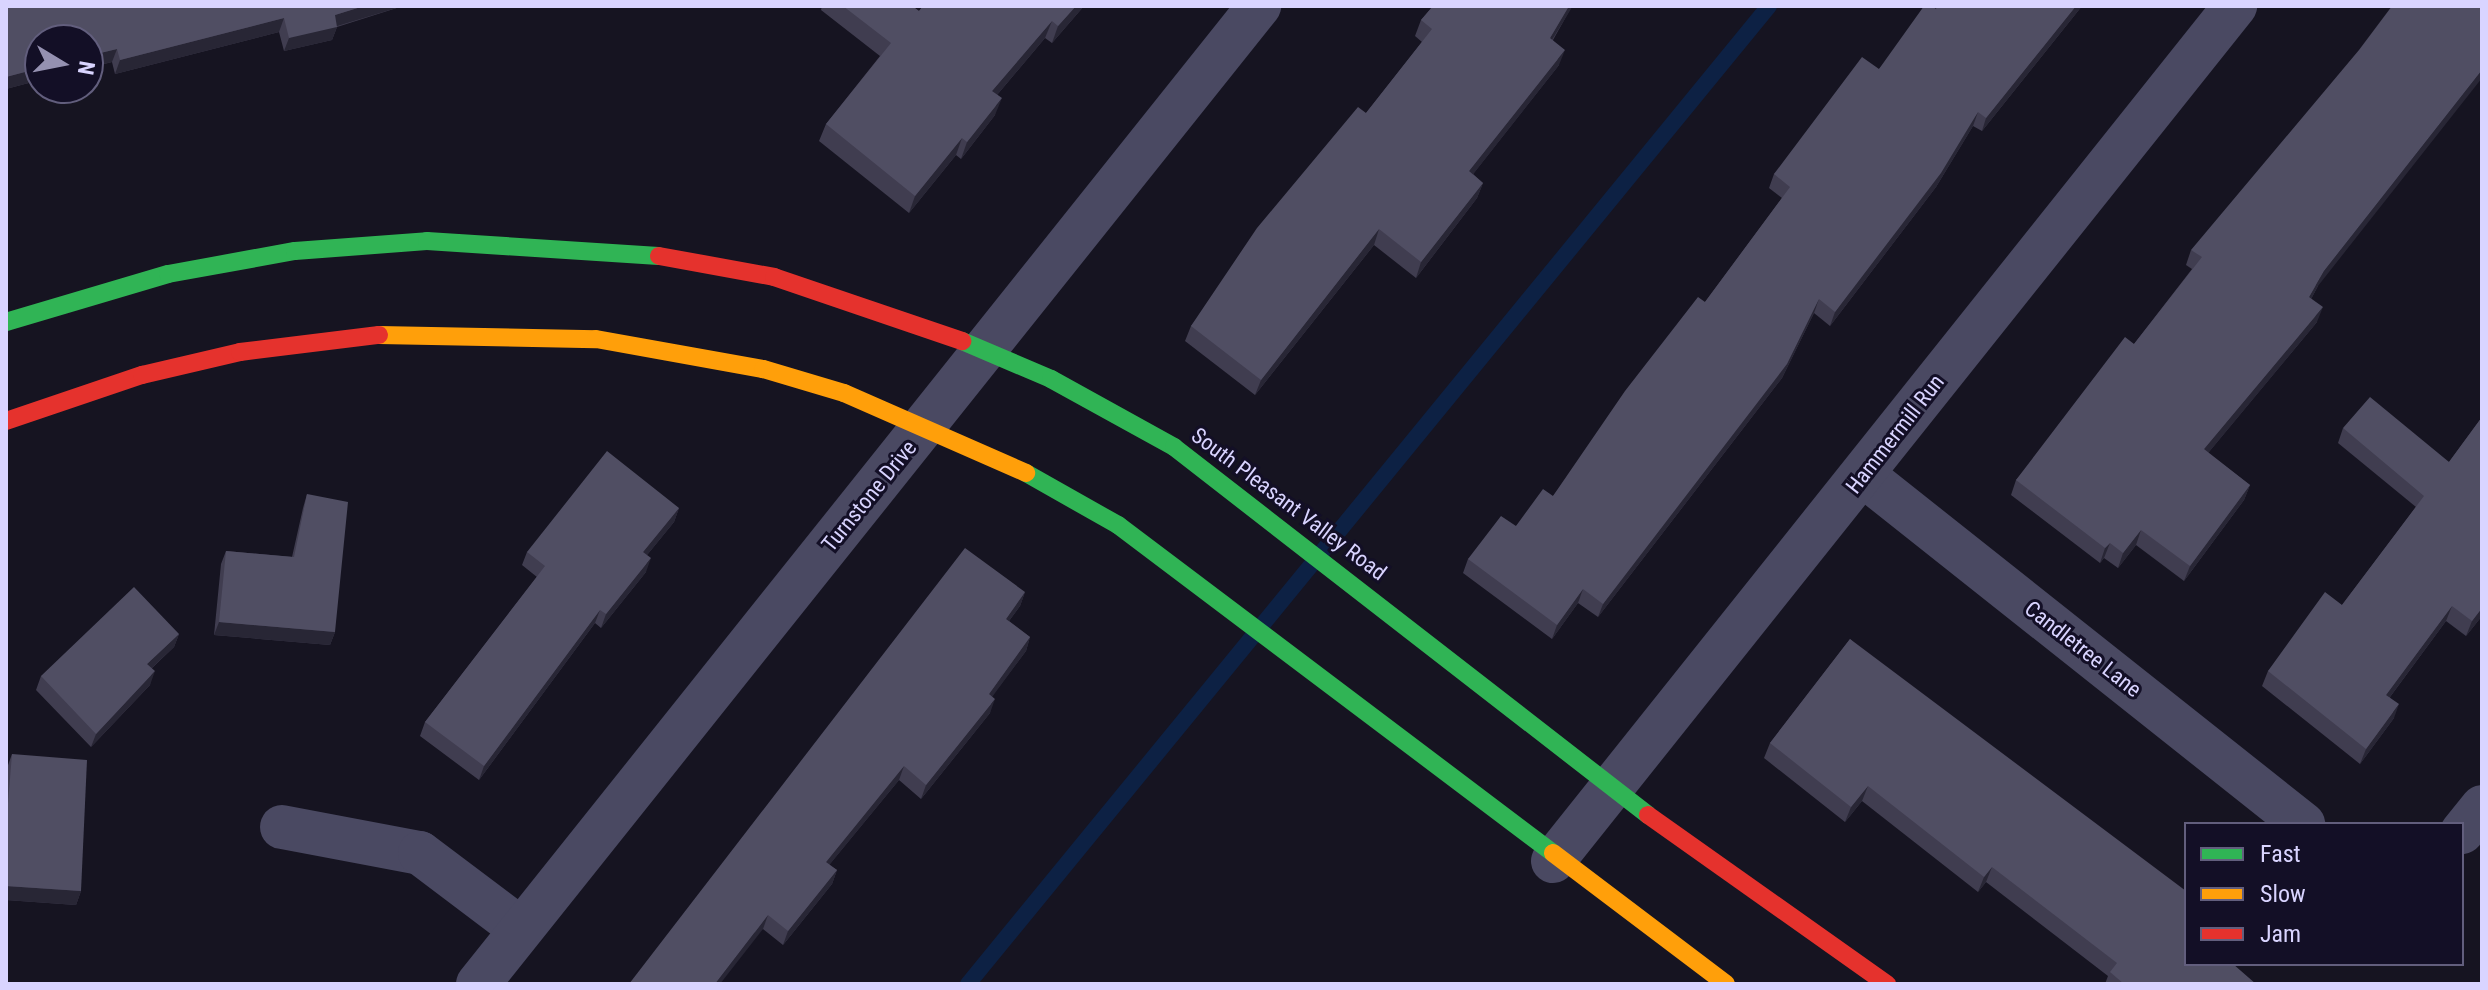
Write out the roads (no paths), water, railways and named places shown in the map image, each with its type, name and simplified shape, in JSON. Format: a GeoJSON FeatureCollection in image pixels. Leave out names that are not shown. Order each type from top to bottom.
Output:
{"type":"FeatureCollection","features":[{"type":"Feature","properties":{"kind":"main road","name":"South Pleasant Valley Road"},"geometry":{"type":"LineString","coordinates":[[6,322],[168,274],[295,251],[427,241],[534,242],[774,277],[986,348],[1146,431],[1274,519],[1611,789],[1887,984]]}},
{"type":"Feature","properties":{"kind":"main road"},"geometry":{"type":"LineString","coordinates":[[6,421],[142,375],[240,352],[398,333],[502,332],[596,339],[748,366],[927,424],[1077,501],[1213,594],[1553,861],[1726,984]]}},
{"type":"Feature","properties":{"kind":"street","name":"Turnstone Drive"},"geometry":{"type":"LineString","coordinates":[[478,984],[1259,6]]}},
{"type":"Feature","properties":{"kind":"street","name":"Hammermill Run"},"geometry":{"type":"LineString","coordinates":[[1553,861],[2235,6]]}},
{"type":"Feature","properties":{"kind":"street","name":"Candletree Lane"},"geometry":{"type":"LineString","coordinates":[[1863,475],[2300,822]]}},
{"type":"Feature","properties":{"kind":"street"},"geometry":{"type":"LineString","coordinates":[[2464,830],[2482,807]]}},
{"type":"Feature","properties":{"kind":"street"},"geometry":{"type":"LineString","coordinates":[[282,827],[420,853],[521,929]]}},
{"type":"Feature","properties":{"kind":"waterway"},"geometry":{"type":"LineString","coordinates":[[968,984],[1769,6]]}}]}
